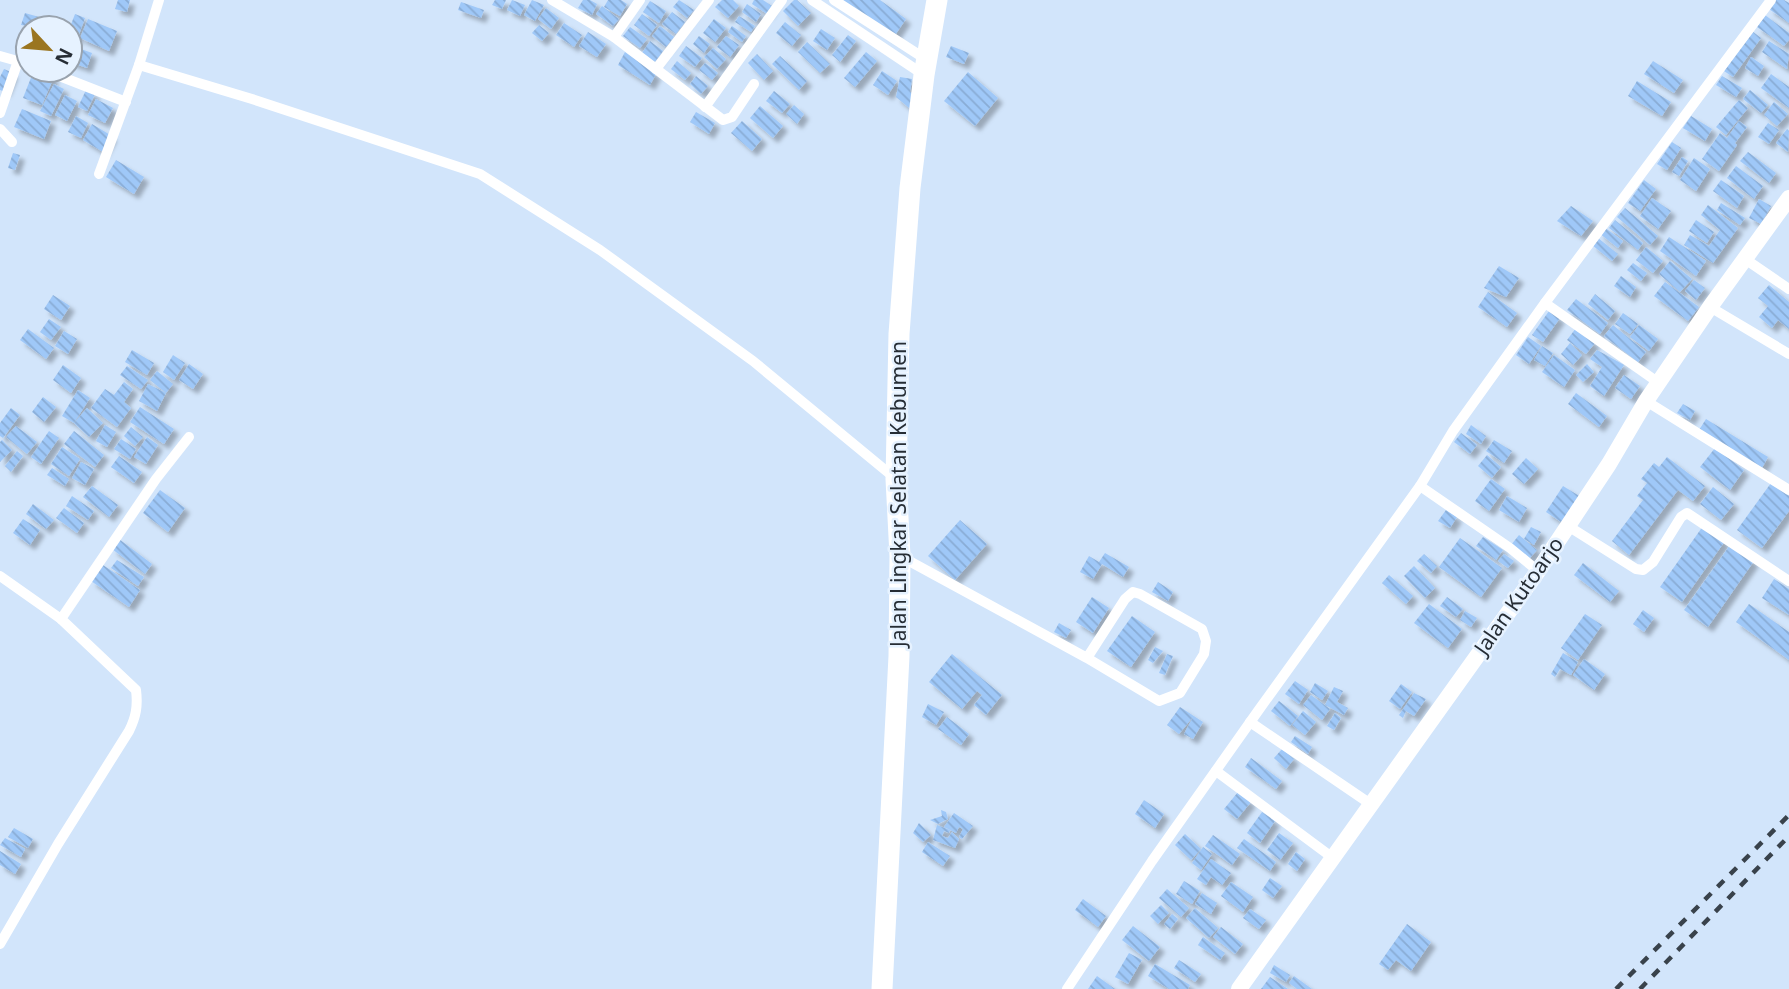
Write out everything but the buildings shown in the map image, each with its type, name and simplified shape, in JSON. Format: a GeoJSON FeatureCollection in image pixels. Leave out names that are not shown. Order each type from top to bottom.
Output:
{"type":"FeatureCollection","features":[{"type":"Feature","properties":{"kind":"highway","name":"Jalan Lingkar Selatan Kebumen"},"geometry":{"type":"LineString","coordinates":[[882,989],[899,656],[900,556],[896,479],[901,297],[910,188],[925,67],[937,0]]}},
{"type":"Feature","properties":{"kind":"main road","name":"Jalan Kutoarjo"},"geometry":{"type":"LineString","coordinates":[[1239,989],[1538,571],[1609,464],[1658,383],[1789,198]]}},
{"type":"Feature","properties":{"kind":"street"},"geometry":{"type":"LineString","coordinates":[[99,174],[139,65],[159,0]]}},
{"type":"Feature","properties":{"kind":"street"},"geometry":{"type":"LineString","coordinates":[[552,0],[572,5],[723,120],[732,117],[754,84]]}},
{"type":"Feature","properties":{"kind":"street"},"geometry":{"type":"LineString","coordinates":[[614,37],[640,0]]}},
{"type":"Feature","properties":{"kind":"street"},"geometry":{"type":"LineString","coordinates":[[656,69],[709,0]]}},
{"type":"Feature","properties":{"kind":"street"},"geometry":{"type":"LineString","coordinates":[[705,107],[782,0]]}},
{"type":"Feature","properties":{"kind":"street"},"geometry":{"type":"LineString","coordinates":[[812,0],[838,18],[925,67]]}},
{"type":"Feature","properties":{"kind":"street"},"geometry":{"type":"LineString","coordinates":[[834,0],[925,67]]}},
{"type":"Feature","properties":{"kind":"street"},"geometry":{"type":"LineString","coordinates":[[1067,989],[1250,722],[1420,486],[1453,431],[1771,0]]}},
{"type":"Feature","properties":{"kind":"street"},"geometry":{"type":"LineString","coordinates":[[838,18],[845,7]]}},
{"type":"Feature","properties":{"kind":"street"},"geometry":{"type":"LineString","coordinates":[[139,65],[480,174],[600,250],[753,361],[896,479]]}},
{"type":"Feature","properties":{"kind":"street"},"geometry":{"type":"LineString","coordinates":[[0,113],[14,82]]}},
{"type":"Feature","properties":{"kind":"street"},"geometry":{"type":"LineString","coordinates":[[79,84],[125,102]]}},
{"type":"Feature","properties":{"kind":"street"},"geometry":{"type":"LineString","coordinates":[[0,128],[12,142]]}},
{"type":"Feature","properties":{"kind":"street"},"geometry":{"type":"LineString","coordinates":[[1745,259],[1789,289]]}},
{"type":"Feature","properties":{"kind":"street"},"geometry":{"type":"LineString","coordinates":[[1545,303],[1658,383]]}},
{"type":"Feature","properties":{"kind":"street"},"geometry":{"type":"LineString","coordinates":[[1710,307],[1789,354]]}},
{"type":"Feature","properties":{"kind":"street"},"geometry":{"type":"LineString","coordinates":[[1646,401],[1789,491]]}},
{"type":"Feature","properties":{"kind":"street"},"geometry":{"type":"LineString","coordinates":[[61,619],[156,479],[189,437]]}},
{"type":"Feature","properties":{"kind":"street"},"geometry":{"type":"LineString","coordinates":[[1420,486],[1510,548],[1538,571]]}},
{"type":"Feature","properties":{"kind":"street"},"geometry":{"type":"LineString","coordinates":[[1567,526],[1636,569],[1643,570],[1653,562],[1681,517],[1687,513],[1789,581]]}},
{"type":"Feature","properties":{"kind":"street"},"geometry":{"type":"LineString","coordinates":[[900,556],[1087,658],[1159,701],[1180,693],[1204,654],[1206,640],[1202,629],[1133,592],[1125,599],[1087,658]]}},
{"type":"Feature","properties":{"kind":"street"},"geometry":{"type":"LineString","coordinates":[[0,576],[61,619],[136,690],[136,715],[129,732],[58,844],[0,944]]}},
{"type":"Feature","properties":{"kind":"street"},"geometry":{"type":"LineString","coordinates":[[1250,722],[1372,805]]}},
{"type":"Feature","properties":{"kind":"street"},"geometry":{"type":"LineString","coordinates":[[1216,771],[1333,858]]}},
{"type":"Feature","properties":{"kind":"railway"},"geometry":{"type":"LineString","coordinates":[[1616,989],[1789,815]]}},
{"type":"Feature","properties":{"kind":"railway"},"geometry":{"type":"LineString","coordinates":[[1640,989],[1789,836]]}}]}
